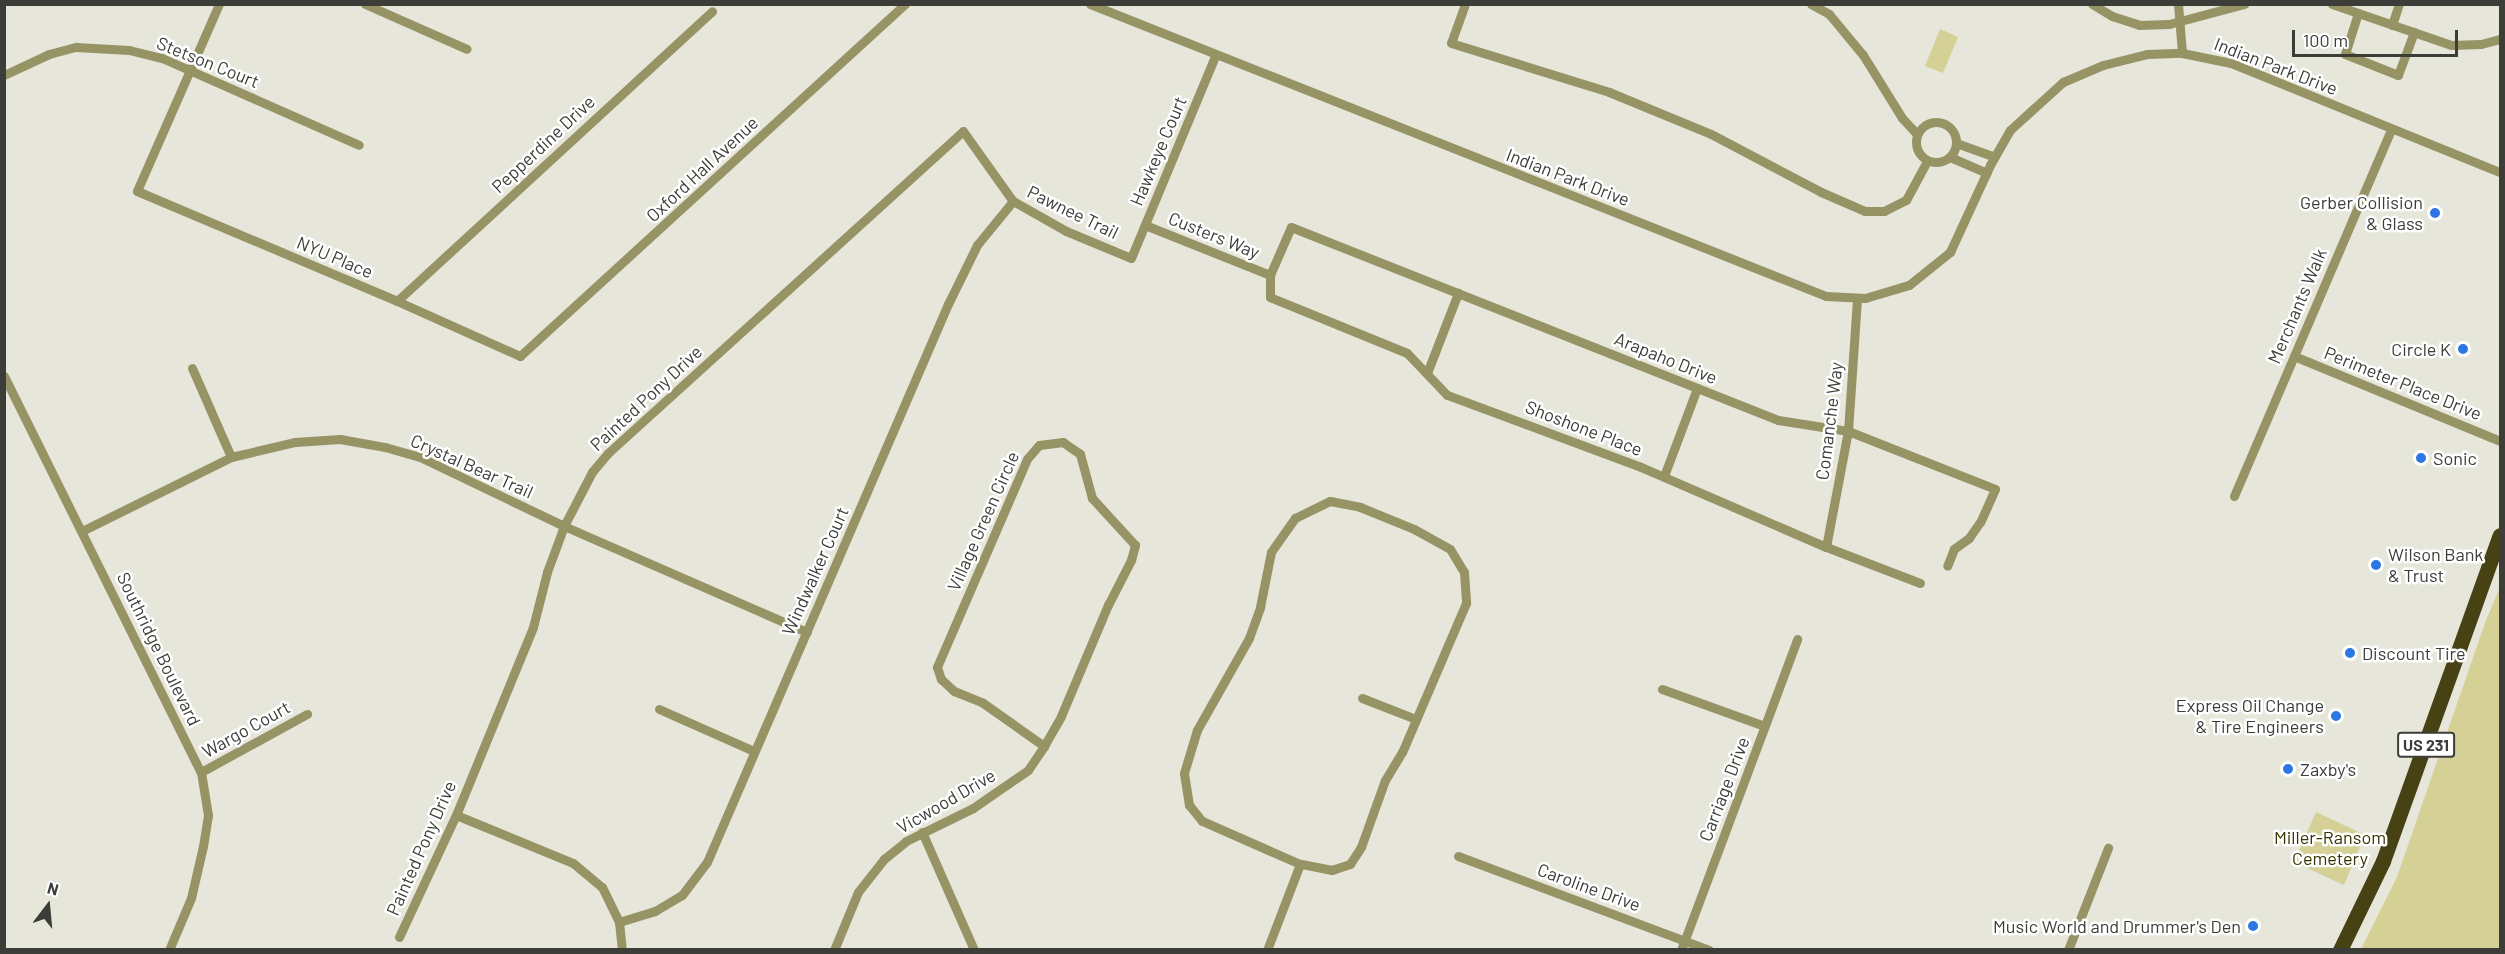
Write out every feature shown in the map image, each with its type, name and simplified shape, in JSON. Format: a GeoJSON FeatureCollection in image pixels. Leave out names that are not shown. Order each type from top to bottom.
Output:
{"type":"FeatureCollection","features":[{"type":"Feature","properties":{"kind":"highway","name":"US 231"},"geometry":{"type":"LineString","coordinates":[[2340,950],[2383,861],[2500,536]]}},
{"type":"Feature","properties":{"kind":"street"},"geometry":{"type":"LineString","coordinates":[[189,70],[219,4]]}},
{"type":"Feature","properties":{"kind":"street"},"geometry":{"type":"LineString","coordinates":[[365,4],[467,49]]}},
{"type":"Feature","properties":{"kind":"street","name":"Oxford Hall Avenue"},"geometry":{"type":"LineString","coordinates":[[520,356],[905,4]]}},
{"type":"Feature","properties":{"kind":"street","name":"Indian Park Drive"},"geometry":{"type":"LineString","coordinates":[[1090,4],[1215,56],[1826,296],[1857,298],[1909,285],[1950,252],[1986,173],[2010,130],[2063,82],[2103,65],[2147,54],[2182,53],[2231,63],[2500,172]]}},
{"type":"Feature","properties":{"kind":"street"},"geometry":{"type":"LineString","coordinates":[[1465,4],[1451,43],[1609,92],[1710,135],[1821,192],[1865,211],[1884,211],[1906,200],[1927,161]]}},
{"type":"Feature","properties":{"kind":"street"},"geometry":{"type":"LineString","coordinates":[[1810,4],[1829,14],[1863,55],[1902,118],[1917,134]]}},
{"type":"Feature","properties":{"kind":"street"},"geometry":{"type":"LineString","coordinates":[[2092,4],[2112,16],[2139,25],[2180,21],[2240,5]]}},
{"type":"Feature","properties":{"kind":"street"},"geometry":{"type":"LineString","coordinates":[[2178,4],[2182,53]]}},
{"type":"Feature","properties":{"kind":"street"},"geometry":{"type":"LineString","coordinates":[[2332,4],[2451,45],[2481,44],[2500,39]]}},
{"type":"Feature","properties":{"kind":"street"},"geometry":{"type":"LineString","coordinates":[[2392,25],[2399,4]]}},
{"type":"Feature","properties":{"kind":"street","name":"Pepperdine Drive"},"geometry":{"type":"LineString","coordinates":[[397,301],[712,11]]}},
{"type":"Feature","properties":{"kind":"street"},"geometry":{"type":"LineString","coordinates":[[2358,13],[2344,54],[2398,75],[2414,32]]}},
{"type":"Feature","properties":{"kind":"street","name":"Stetson Court"},"geometry":{"type":"LineString","coordinates":[[4,75],[49,54],[76,47],[129,50],[162,58],[359,145]]}},
{"type":"Feature","properties":{"kind":"street","name":"Hawkeye Court"},"geometry":{"type":"LineString","coordinates":[[1131,258],[1215,56]]}},
{"type":"Feature","properties":{"kind":"street","name":"NYU Place"},"geometry":{"type":"LineString","coordinates":[[189,70],[137,191],[397,301],[520,356]]}},
{"type":"Feature","properties":{"kind":"street"},"geometry":{"type":"LineString","coordinates":[[1936,122],[1951,129],[1956,143],[1950,157],[1939,162],[1927,161],[1917,149],[1917,134],[1922,128],[1936,122]]}},
{"type":"Feature","properties":{"kind":"street","name":"Merchants Walk"},"geometry":{"type":"LineString","coordinates":[[2234,496],[2391,129]]}},
{"type":"Feature","properties":{"kind":"street","name":"Pawnee Trail"},"geometry":{"type":"LineString","coordinates":[[963,131],[1012,201],[1066,231],[1131,258]]}},
{"type":"Feature","properties":{"kind":"street","name":"Painted Pony Drive"},"geometry":{"type":"LineString","coordinates":[[399,938],[456,815],[533,627],[547,572],[564,526],[592,472],[608,453],[963,131]]}},
{"type":"Feature","properties":{"kind":"street"},"geometry":{"type":"LineString","coordinates":[[1956,143],[1995,157]]}},
{"type":"Feature","properties":{"kind":"street"},"geometry":{"type":"LineString","coordinates":[[1950,157],[1986,173]]}},
{"type":"Feature","properties":{"kind":"street","name":"Windwalker Court"},"geometry":{"type":"LineString","coordinates":[[619,922],[655,911],[682,895],[707,862],[948,303],[977,245],[1012,201]]}},
{"type":"Feature","properties":{"kind":"street","name":"Custers Way"},"geometry":{"type":"LineString","coordinates":[[1145,225],[1270,275]]}},
{"type":"Feature","properties":{"kind":"street","name":"Arapaho Drive"},"geometry":{"type":"LineString","coordinates":[[1270,275],[1291,227],[1778,420],[1848,431],[1995,489],[1980,522],[1970,538],[1954,549],[1947,566]]}},
{"type":"Feature","properties":{"kind":"street","name":"Shoshone Place"},"geometry":{"type":"LineString","coordinates":[[1270,275],[1269,297],[1407,353],[1447,395],[1664,476],[1827,547],[1920,583]]}},
{"type":"Feature","properties":{"kind":"street"},"geometry":{"type":"LineString","coordinates":[[1426,373],[1458,293]]}},
{"type":"Feature","properties":{"kind":"street","name":"Comanche Way"},"geometry":{"type":"LineString","coordinates":[[1827,547],[1848,431],[1857,298]]}},
{"type":"Feature","properties":{"kind":"street","name":"Perimeter Place Drive"},"geometry":{"type":"LineString","coordinates":[[2294,356],[2500,441]]}},
{"type":"Feature","properties":{"kind":"street"},"geometry":{"type":"LineString","coordinates":[[192,368],[231,457]]}},
{"type":"Feature","properties":{"kind":"street","name":"Southridge Boulevard"},"geometry":{"type":"LineString","coordinates":[[4,376],[201,772],[208,815],[203,846],[191,898],[170,950]]}},
{"type":"Feature","properties":{"kind":"street"},"geometry":{"type":"LineString","coordinates":[[1664,476],[1697,388]]}},
{"type":"Feature","properties":{"kind":"street","name":"Crystal Bear Trail"},"geometry":{"type":"LineString","coordinates":[[82,531],[231,457],[295,442],[340,439],[386,447],[420,458],[564,526],[807,632]]}},
{"type":"Feature","properties":{"kind":"street","name":"Village Green Circle"},"geometry":{"type":"LineString","coordinates":[[1063,442],[1080,454],[1092,498],[1135,544],[1131,560],[1108,604],[1061,716],[1044,746],[984,703],[954,691],[941,679],[937,667],[1027,459],[1039,445],[1063,442]]}},
{"type":"Feature","properties":{"kind":"street"},"geometry":{"type":"LineString","coordinates":[[1330,501],[1360,507],[1414,529],[1450,549],[1464,572],[1466,603],[1416,719],[1402,752],[1385,780],[1361,847],[1350,864],[1332,870],[1300,864],[1225,834],[1202,821],[1190,805],[1184,773],[1197,730],[1249,638],[1260,607],[1271,552],[1295,518],[1330,501]]}},
{"type":"Feature","properties":{"kind":"street","name":"Carriage Drive"},"geometry":{"type":"LineString","coordinates":[[1683,945],[1797,639]]}},
{"type":"Feature","properties":{"kind":"street"},"geometry":{"type":"LineString","coordinates":[[1662,689],[1765,726]]}},
{"type":"Feature","properties":{"kind":"street"},"geometry":{"type":"LineString","coordinates":[[1362,698],[1416,719]]}},
{"type":"Feature","properties":{"kind":"street"},"geometry":{"type":"LineString","coordinates":[[659,709],[754,751]]}},
{"type":"Feature","properties":{"kind":"street","name":"Wargo Court"},"geometry":{"type":"LineString","coordinates":[[201,772],[307,714]]}},
{"type":"Feature","properties":{"kind":"street","name":"Vicwood Drive"},"geometry":{"type":"LineString","coordinates":[[834,950],[858,892],[884,859],[922,832],[973,808],[1008,786],[1028,770],[1044,746]]}},
{"type":"Feature","properties":{"kind":"street"},"geometry":{"type":"LineString","coordinates":[[456,815],[573,863],[602,887],[619,922],[622,950]]}},
{"type":"Feature","properties":{"kind":"street"},"geometry":{"type":"LineString","coordinates":[[922,832],[974,950]]}},
{"type":"Feature","properties":{"kind":"street"},"geometry":{"type":"LineString","coordinates":[[2068,950],[2108,848]]}},
{"type":"Feature","properties":{"kind":"street","name":"Caroline Drive"},"geometry":{"type":"LineString","coordinates":[[1458,856],[1683,945],[1709,950]]}},
{"type":"Feature","properties":{"kind":"street"},"geometry":{"type":"LineString","coordinates":[[1267,950],[1300,864]]}},
{"type":"Feature","properties":{"kind":"green space"},"geometry":{"type":"Polygon","coordinates":[[[1940,29],[1958,37],[1943,73],[1925,66],[1940,29]]]}},
{"type":"Feature","properties":{"kind":"green space"},"geometry":{"type":"Polygon","coordinates":[[[2500,587],[2500,949],[2361,949],[2397,877],[2485,623],[2500,587]]]}},
{"type":"Feature","properties":{"kind":"green space","name":"Miller-Ransom Cemetery"},"geometry":{"type":"Polygon","coordinates":[[[2316,812],[2365,835],[2344,885],[2294,862],[2316,812]]]}},
{"type":"Feature","properties":{"kind":"place","name":"Gerber Collision & Glass"},"geometry":{"type":"Point","coordinates":[2435,213]}},
{"type":"Feature","properties":{"kind":"place","name":"Circle K"},"geometry":{"type":"Point","coordinates":[2463,349]}},
{"type":"Feature","properties":{"kind":"place","name":"Sonic"},"geometry":{"type":"Point","coordinates":[2421,458]}},
{"type":"Feature","properties":{"kind":"place","name":"Wilson Bank & Trust"},"geometry":{"type":"Point","coordinates":[2376,565]}},
{"type":"Feature","properties":{"kind":"place","name":"Discount Tire"},"geometry":{"type":"Point","coordinates":[2350,653]}},
{"type":"Feature","properties":{"kind":"place","name":"Express Oil Change & Tire Engineers"},"geometry":{"type":"Point","coordinates":[2336,716]}},
{"type":"Feature","properties":{"kind":"place","name":"Zaxby's"},"geometry":{"type":"Point","coordinates":[2288,769]}},
{"type":"Feature","properties":{"kind":"place","name":"Music World and Drummer's Den"},"geometry":{"type":"Point","coordinates":[2253,926]}}]}
